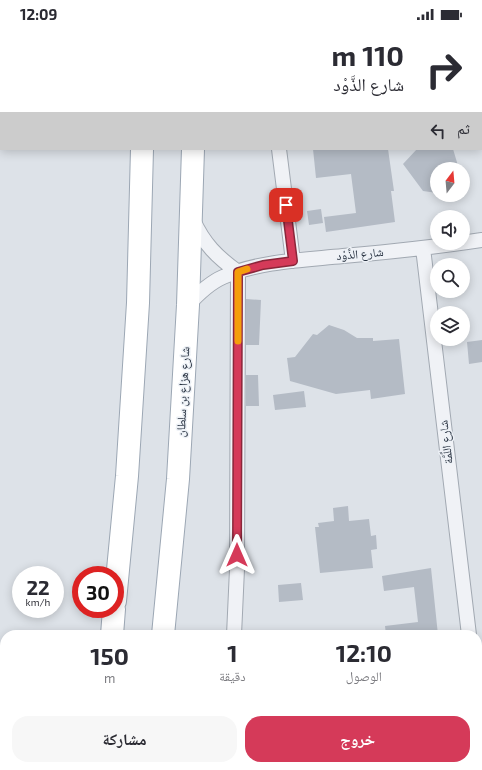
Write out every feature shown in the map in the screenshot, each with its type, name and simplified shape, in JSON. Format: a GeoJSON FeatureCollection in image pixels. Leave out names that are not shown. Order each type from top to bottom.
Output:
{"type":"FeatureCollection","features":[{"type":"Feature","properties":{"kind":"main road"},"geometry":{"type":"LineString","coordinates":[[118,566],[128,460],[138,303],[142,150]]}},
{"type":"Feature","properties":{"kind":"main road","name":"شارع هزاع بن سلطان"},"geometry":{"type":"LineString","coordinates":[[163,630],[178,479],[188,305],[193,150]]}},
{"type":"Feature","properties":{"kind":"main road"},"geometry":{"type":"LineString","coordinates":[[112,630],[113,618]]}},
{"type":"Feature","properties":{"kind":"street"},"geometry":{"type":"LineString","coordinates":[[279,150],[293,261]]}},
{"type":"Feature","properties":{"kind":"street"},"geometry":{"type":"LineString","coordinates":[[191,216],[198,232],[209,248],[222,261],[238,272],[237,562],[234,630]]}},
{"type":"Feature","properties":{"kind":"street","name":"شارع الذَّوْد"},"geometry":{"type":"LineString","coordinates":[[188,305],[210,284],[223,277],[263,265],[423,248],[482,240]]}},
{"type":"Feature","properties":{"kind":"street","name":"شارع اللَّمَّة"},"geometry":{"type":"LineString","coordinates":[[423,248],[468,630]]}},
{"type":"Feature","properties":{"kind":"building"},"geometry":{"type":"Polygon","coordinates":[[[313,150],[388,150],[394,191],[391,191],[395,222],[326,232],[324,217],[356,213],[351,174],[316,178],[313,150]]]}},
{"type":"Feature","properties":{"kind":"building"},"geometry":{"type":"Polygon","coordinates":[[[416,150],[453,150],[457,162],[430,162],[430,192],[423,191],[403,164],[416,150]]]}},
{"type":"Feature","properties":{"kind":"building"},"geometry":{"type":"Polygon","coordinates":[[[321,209],[323,223],[309,225],[307,211],[321,209]]]}},
{"type":"Feature","properties":{"kind":"building"},"geometry":{"type":"Polygon","coordinates":[[[246,299],[261,300],[259,345],[246,345],[246,299]]]}},
{"type":"Feature","properties":{"kind":"building"},"geometry":{"type":"Polygon","coordinates":[[[329,325],[344,330],[357,338],[373,338],[373,341],[399,339],[405,394],[371,399],[370,390],[336,394],[290,381],[287,358],[295,357],[313,334],[317,335],[329,325]]]}},
{"type":"Feature","properties":{"kind":"building"},"geometry":{"type":"Polygon","coordinates":[[[482,340],[482,362],[469,364],[467,346],[470,346],[470,342],[482,340]]]}},
{"type":"Feature","properties":{"kind":"building"},"geometry":{"type":"Polygon","coordinates":[[[246,375],[258,375],[259,406],[246,406],[246,375]]]}},
{"type":"Feature","properties":{"kind":"building"},"geometry":{"type":"Polygon","coordinates":[[[304,391],[306,407],[275,410],[273,395],[304,391]]]}},
{"type":"Feature","properties":{"kind":"building"},"geometry":{"type":"Polygon","coordinates":[[[348,506],[349,521],[369,519],[371,536],[376,535],[377,549],[371,550],[373,568],[320,573],[315,527],[319,527],[318,523],[334,521],[333,508],[348,506]]]}},
{"type":"Feature","properties":{"kind":"building"},"geometry":{"type":"Polygon","coordinates":[[[431,568],[437,630],[385,630],[385,626],[418,622],[414,587],[384,591],[382,576],[431,568]]]}},
{"type":"Feature","properties":{"kind":"building"},"geometry":{"type":"Polygon","coordinates":[[[301,583],[303,600],[279,602],[278,585],[301,583]]]}},
{"type":"Feature","properties":{"kind":"slow traffic"},"geometry":{"type":"LineString","coordinates":[[238,341],[238,272],[247,269]]}},
{"type":"Feature","properties":{"kind":"route"},"geometry":{"type":"LineString","coordinates":[[237,555],[238,272],[263,265],[293,261],[286,205]]}}]}
